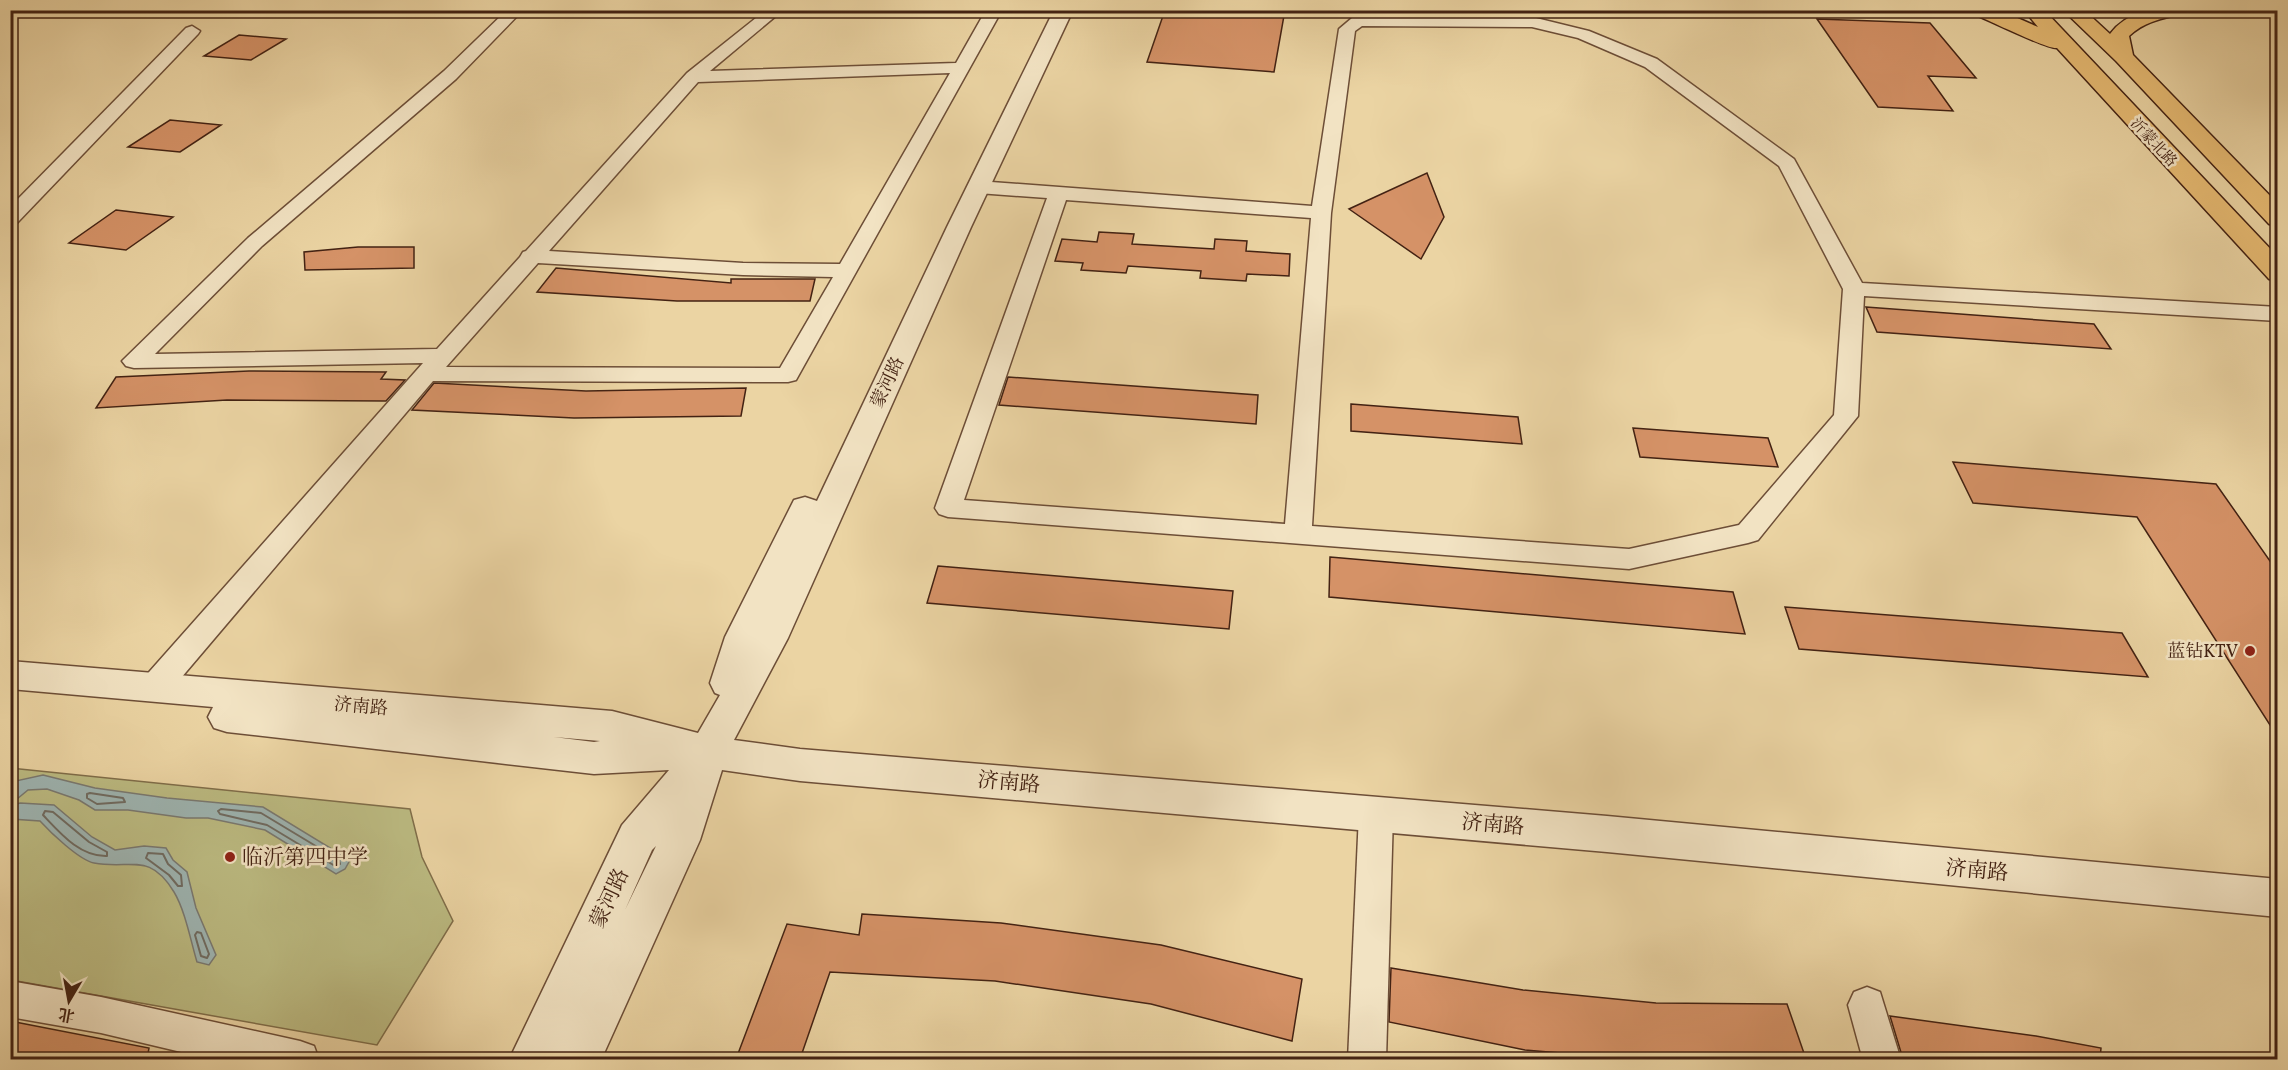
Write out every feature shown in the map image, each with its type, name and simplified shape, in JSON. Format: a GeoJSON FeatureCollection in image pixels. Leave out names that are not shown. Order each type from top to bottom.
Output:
{"type":"FeatureCollection","features":[{"type":"Feature","properties":{"kind":"main road"},"geometry":{"type":"LineString","coordinates":[[1981,10],[2023,27],[2053,43],[2082,64]]}},
{"type":"Feature","properties":{"kind":"main road","name":"沂蒙北路"},"geometry":{"type":"LineString","coordinates":[[2033,10],[2277,273]]}},
{"type":"Feature","properties":{"kind":"main road"},"geometry":{"type":"LineString","coordinates":[[2072,10],[2123,57],[2277,219]]}},
{"type":"Feature","properties":{"kind":"main road"},"geometry":{"type":"LineString","coordinates":[[2123,57],[2119,35],[2133,21],[2173,10]]}},
{"type":"Feature","properties":{"kind":"street"},"geometry":{"type":"LineString","coordinates":[[516,10],[450,75],[255,242],[134,361],[435,365],[788,375],[994,10]]}},
{"type":"Feature","properties":{"kind":"street"},"geometry":{"type":"LineString","coordinates":[[153,689],[530,256],[693,77],[776,10]]}},
{"type":"Feature","properties":{"kind":"street","name":"蒙河路"},"geometry":{"type":"LineString","coordinates":[[576,1059],[679,840],[743,638],[1047,10]]}},
{"type":"Feature","properties":{"kind":"street","name":"蒙河路"},"geometry":{"type":"LineString","coordinates":[[532,1059],[638,838],[708,752],[770,638],[978,188],[1064,10]]}},
{"type":"Feature","properties":{"kind":"street"},"geometry":{"type":"LineString","coordinates":[[1058,194],[948,508],[1629,559],[1748,533],[1846,416],[1854,289],[1787,163],[1651,63],[1583,34],[1532,16],[1358,21],[1347,29],[1321,213],[1298,534]]}},
{"type":"Feature","properties":{"kind":"street"},"geometry":{"type":"LineString","coordinates":[[10,219],[192,30]]}},
{"type":"Feature","properties":{"kind":"street"},"geometry":{"type":"LineString","coordinates":[[693,77],[960,68]]}},
{"type":"Feature","properties":{"kind":"street"},"geometry":{"type":"LineString","coordinates":[[978,188],[1321,213]]}},
{"type":"Feature","properties":{"kind":"street"},"geometry":{"type":"LineString","coordinates":[[530,256],[743,270],[846,271]]}},
{"type":"Feature","properties":{"kind":"street"},"geometry":{"type":"LineString","coordinates":[[1854,289],[2277,315]]}},
{"type":"Feature","properties":{"kind":"street","name":"济南路"},"geometry":{"type":"LineString","coordinates":[[10,675],[612,727],[708,752],[800,765],[1376,814],[2277,898]]}},
{"type":"Feature","properties":{"kind":"street","name":"济南路"},"geometry":{"type":"LineString","coordinates":[[10,693],[594,758],[708,752],[806,752],[904,759],[1615,820],[2277,883]]}},
{"type":"Feature","properties":{"kind":"street"},"geometry":{"type":"LineString","coordinates":[[1367,1059],[1376,814]]}},
{"type":"Feature","properties":{"kind":"street"},"geometry":{"type":"LineString","coordinates":[[10,999],[101,1015],[300,1059]]}},
{"type":"Feature","properties":{"kind":"street"},"geometry":{"type":"LineString","coordinates":[[1867,1005],[1882,1059]]}},
{"type":"Feature","properties":{"kind":"shaded area","name":"临沂第四中学"},"geometry":{"type":"Polygon","coordinates":[[[10,768],[410,809],[422,857],[453,921],[377,1045],[11,980],[10,768]]]}},
{"type":"Feature","properties":{"kind":"water"},"geometry":{"type":"Polygon","coordinates":[[[43,775],[95,788],[167,798],[263,807],[350,860],[345,869],[336,874],[265,830],[208,818],[186,818],[128,810],[95,810],[79,800],[47,789],[28,790],[11,804],[11,782],[43,775]]]}},
{"type":"Feature","properties":{"kind":"water"},"geometry":{"type":"Polygon","coordinates":[[[20,803],[54,805],[92,837],[115,850],[144,846],[166,848],[173,860],[187,872],[196,908],[216,955],[209,965],[197,962],[178,899],[165,879],[156,871],[138,865],[107,865],[88,861],[65,845],[40,821],[11,819],[11,806],[20,803]]]}},
{"type":"Feature","properties":{"kind":"building"},"geometry":{"type":"Polygon","coordinates":[[[1165,10],[1285,10],[1274,72],[1147,62],[1165,10]]]}},
{"type":"Feature","properties":{"kind":"building"},"geometry":{"type":"Polygon","coordinates":[[[1817,19],[1930,23],[1976,78],[1928,76],[1953,111],[1878,107],[1817,19]]]}},
{"type":"Feature","properties":{"kind":"building"},"geometry":{"type":"Polygon","coordinates":[[[239,35],[286,39],[251,60],[204,56],[239,35]]]}},
{"type":"Feature","properties":{"kind":"building"},"geometry":{"type":"Polygon","coordinates":[[[170,120],[221,125],[180,152],[128,147],[170,120]]]}},
{"type":"Feature","properties":{"kind":"building"},"geometry":{"type":"Polygon","coordinates":[[[1427,173],[1444,217],[1421,259],[1349,209],[1427,173]]]}},
{"type":"Feature","properties":{"kind":"building"},"geometry":{"type":"Polygon","coordinates":[[[116,210],[173,217],[126,250],[69,243],[116,210]]]}},
{"type":"Feature","properties":{"kind":"building"},"geometry":{"type":"Polygon","coordinates":[[[1099,232],[1134,234],[1132,244],[1214,249],[1215,239],[1247,241],[1246,251],[1290,254],[1289,276],[1247,274],[1246,281],[1200,278],[1201,271],[1128,266],[1126,273],[1081,270],[1083,263],[1055,261],[1062,239],[1097,242],[1099,232]]]}},
{"type":"Feature","properties":{"kind":"building"},"geometry":{"type":"Polygon","coordinates":[[[358,247],[414,247],[414,268],[305,270],[304,252],[358,247]]]}},
{"type":"Feature","properties":{"kind":"building"},"geometry":{"type":"Polygon","coordinates":[[[556,268],[731,283],[731,279],[815,279],[810,301],[677,301],[537,292],[556,268]]]}},
{"type":"Feature","properties":{"kind":"building"},"geometry":{"type":"Polygon","coordinates":[[[1866,307],[2094,324],[2111,349],[1877,332],[1866,307]]]}},
{"type":"Feature","properties":{"kind":"building"},"geometry":{"type":"Polygon","coordinates":[[[249,371],[386,372],[381,379],[405,380],[386,401],[227,400],[96,408],[116,377],[249,371]]]}},
{"type":"Feature","properties":{"kind":"building"},"geometry":{"type":"Polygon","coordinates":[[[1008,377],[1258,395],[1256,424],[999,405],[1008,377]]]}},
{"type":"Feature","properties":{"kind":"building"},"geometry":{"type":"Polygon","coordinates":[[[434,383],[586,391],[746,388],[741,416],[574,418],[412,410],[434,383]]]}},
{"type":"Feature","properties":{"kind":"building"},"geometry":{"type":"Polygon","coordinates":[[[1351,404],[1518,417],[1522,444],[1351,431],[1351,404]]]}},
{"type":"Feature","properties":{"kind":"building"},"geometry":{"type":"Polygon","coordinates":[[[1633,428],[1768,438],[1778,467],[1640,457],[1633,428]]]}},
{"type":"Feature","properties":{"kind":"building"},"geometry":{"type":"Polygon","coordinates":[[[1953,462],[2216,484],[2277,571],[2277,736],[2137,517],[1973,503],[1953,462]]]}},
{"type":"Feature","properties":{"kind":"building"},"geometry":{"type":"Polygon","coordinates":[[[1330,557],[1733,592],[1745,634],[1329,597],[1330,557]]]}},
{"type":"Feature","properties":{"kind":"building"},"geometry":{"type":"Polygon","coordinates":[[[938,566],[1233,591],[1229,629],[927,603],[938,566]]]}},
{"type":"Feature","properties":{"kind":"building"},"geometry":{"type":"Polygon","coordinates":[[[1785,607],[2122,633],[2148,677],[1799,649],[1785,607]]]}},
{"type":"Feature","properties":{"kind":"building"},"geometry":{"type":"Polygon","coordinates":[[[862,914],[1001,923],[1161,945],[1302,979],[1292,1041],[1151,1004],[995,981],[830,972],[800,1059],[736,1059],[787,924],[859,935],[862,914]]]}},
{"type":"Feature","properties":{"kind":"building"},"geometry":{"type":"Polygon","coordinates":[[[1391,968],[1523,990],[1656,1003],[1787,1004],[1806,1059],[1632,1059],[1525,1050],[1389,1022],[1391,968]]]}},
{"type":"Feature","properties":{"kind":"building"},"geometry":{"type":"Polygon","coordinates":[[[1890,1016],[2036,1036],[2101,1048],[2100,1059],[1903,1059],[1890,1016]]]}},
{"type":"Feature","properties":{"kind":"building"},"geometry":{"type":"Polygon","coordinates":[[[10,1021],[149,1048],[147,1059],[10,1059],[10,1021]]]}},
{"type":"Feature","properties":{"kind":"place","name":"蓝钻KTV"},"geometry":{"type":"Point","coordinates":[2250,651]}},
{"type":"Feature","properties":{"kind":"place","name":"临沂第四中学"},"geometry":{"type":"Point","coordinates":[230,857]}}]}
